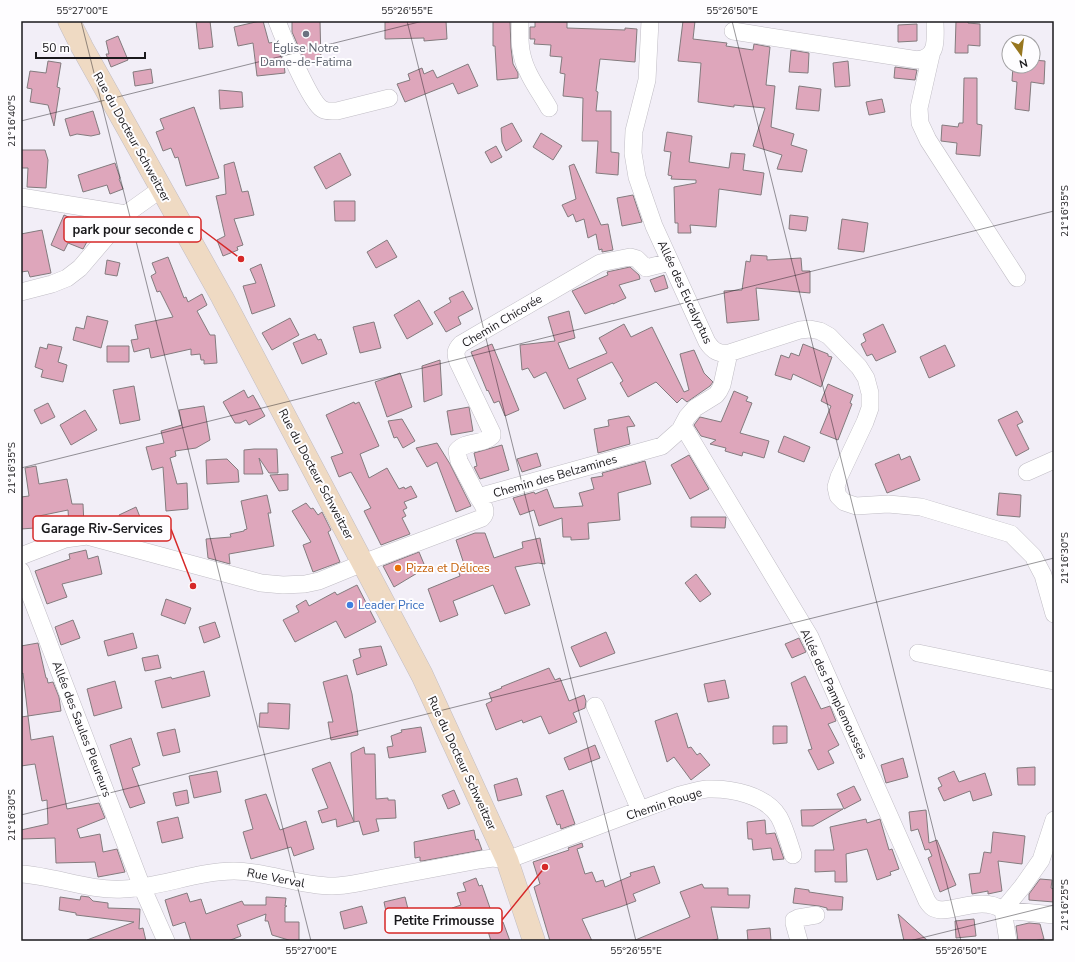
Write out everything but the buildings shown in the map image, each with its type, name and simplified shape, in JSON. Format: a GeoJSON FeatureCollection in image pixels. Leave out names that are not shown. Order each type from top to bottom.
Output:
{"type":"FeatureCollection","features":[{"type":"Feature","properties":{"kind":"main road","name":"Rue du Docteur Schweitzer"},"geometry":{"type":"LineString","coordinates":[[69,21],[82,47],[222,297],[422,675],[507,860],[534,941]]}},
{"type":"Feature","properties":{"kind":"street"},"geometry":{"type":"LineString","coordinates":[[277,21],[296,65],[315,102],[322,109],[337,111],[389,98]]}},
{"type":"Feature","properties":{"kind":"street"},"geometry":{"type":"LineString","coordinates":[[520,21],[520,42],[526,69],[549,108]]}},
{"type":"Feature","properties":{"kind":"street","name":"Allée des Eucalyptus"},"geometry":{"type":"LineString","coordinates":[[650,21],[647,80],[634,130],[633,153],[637,178],[654,226],[707,342],[712,349],[719,354],[729,353]]}},
{"type":"Feature","properties":{"kind":"street"},"geometry":{"type":"LineString","coordinates":[[935,21],[934,42],[919,108],[920,123],[928,140],[1017,278]]}},
{"type":"Feature","properties":{"kind":"street"},"geometry":{"type":"LineString","coordinates":[[733,31],[918,60],[931,56]]}},
{"type":"Feature","properties":{"kind":"street"},"geometry":{"type":"LineString","coordinates":[[21,292],[52,284],[67,278],[80,268],[126,214],[162,189]]}},
{"type":"Feature","properties":{"kind":"street"},"geometry":{"type":"LineString","coordinates":[[21,196],[126,214]]}},
{"type":"Feature","properties":{"kind":"street","name":"Chemin Chicorée"},"geometry":{"type":"LineString","coordinates":[[478,497],[458,460],[457,451],[466,444],[488,439],[492,433],[458,362],[455,353],[457,348],[461,344],[600,263],[630,256],[634,257],[644,267],[648,268],[670,262]]}},
{"type":"Feature","properties":{"kind":"street"},"geometry":{"type":"LineString","coordinates":[[729,353],[800,330],[815,330],[829,336],[859,367],[866,378],[870,393],[870,408],[866,422],[839,477],[836,487],[838,496],[844,502],[856,506],[888,504],[921,507],[1011,534],[1033,556],[1043,575],[1054,614]]}},
{"type":"Feature","properties":{"kind":"street","name":"Chemin des Belzamines"},"geometry":{"type":"LineString","coordinates":[[363,563],[482,518],[486,512],[478,497],[662,446],[683,426],[695,408],[716,395],[719,391],[722,385],[729,353]]}},
{"type":"Feature","properties":{"kind":"street","name":"Allée des Pamplemousses"},"geometry":{"type":"LineString","coordinates":[[683,426],[810,637],[927,901],[935,910],[977,904],[990,904],[1003,910]]}},
{"type":"Feature","properties":{"kind":"street"},"geometry":{"type":"LineString","coordinates":[[1027,472],[1054,460]]}},
{"type":"Feature","properties":{"kind":"street"},"geometry":{"type":"LineString","coordinates":[[21,556],[60,540],[87,536],[261,583],[283,585],[305,584],[319,581],[363,563]]}},
{"type":"Feature","properties":{"kind":"street","name":"Allée des Saules Pleureurs"},"geometry":{"type":"LineString","coordinates":[[21,571],[142,887],[166,941]]}},
{"type":"Feature","properties":{"kind":"street"},"geometry":{"type":"LineString","coordinates":[[918,653],[1054,681]]}},
{"type":"Feature","properties":{"kind":"street"},"geometry":{"type":"LineString","coordinates":[[595,706],[640,810]]}},
{"type":"Feature","properties":{"kind":"street","name":"Chemin Rouge"},"geometry":{"type":"LineString","coordinates":[[507,860],[680,795],[706,789],[729,790],[747,794],[760,800],[772,809],[779,818],[793,855]]}},
{"type":"Feature","properties":{"kind":"street"},"geometry":{"type":"LineString","coordinates":[[1008,941],[1003,910],[1022,887],[1041,860],[1054,820]]}},
{"type":"Feature","properties":{"kind":"street","name":"Rue Verval"},"geometry":{"type":"LineString","coordinates":[[21,874],[35,875],[102,888],[122,889],[142,887],[211,873],[233,871],[256,873],[311,885],[333,886],[479,860],[493,858],[507,860]]}},
{"type":"Feature","properties":{"kind":"street"},"geometry":{"type":"LineString","coordinates":[[1003,910],[1054,915]]}},
{"type":"Feature","properties":{"kind":"street"},"geometry":{"type":"LineString","coordinates":[[799,941],[794,920],[816,915]]}},
{"type":"Feature","properties":{"kind":"place","name":"Église Notre Dame-de-Fatima"},"geometry":{"type":"Point","coordinates":[306,34]}},
{"type":"Feature","properties":{"kind":"place","name":"park pour seconde c"},"geometry":{"type":"Point","coordinates":[241,259]}},
{"type":"Feature","properties":{"kind":"place","name":"Pizza et Délices"},"geometry":{"type":"Point","coordinates":[398,568]}},
{"type":"Feature","properties":{"kind":"place","name":"Garage Riv-Services"},"geometry":{"type":"Point","coordinates":[193,586]}},
{"type":"Feature","properties":{"kind":"place","name":"Leader Price"},"geometry":{"type":"Point","coordinates":[350,605]}},
{"type":"Feature","properties":{"kind":"place","name":"Petite Frimousse"},"geometry":{"type":"Point","coordinates":[545,867]}}]}
